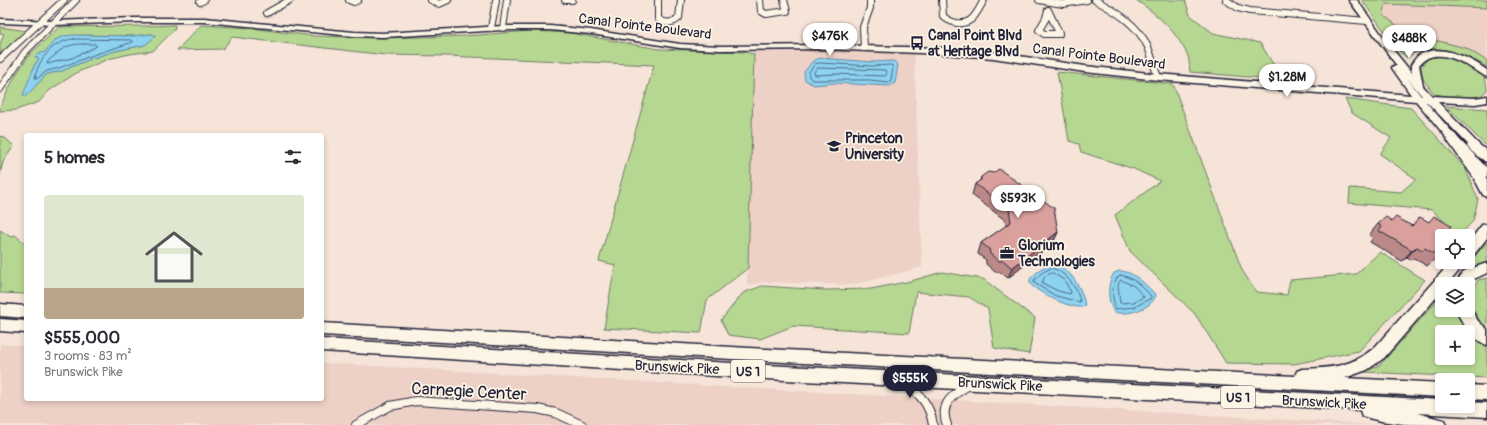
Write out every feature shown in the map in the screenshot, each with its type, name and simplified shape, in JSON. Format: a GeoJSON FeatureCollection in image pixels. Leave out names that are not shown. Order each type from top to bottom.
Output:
{"type":"FeatureCollection","features":[{"type":"Feature","properties":{"kind":"highway"},"geometry":{"type":"LineString","coordinates":[[1451,137],[1479,176],[1487,192]]}},
{"type":"Feature","properties":{"kind":"highway"},"geometry":{"type":"LineString","coordinates":[[1473,146],[1487,158]]}},
{"type":"Feature","properties":{"kind":"highway"},"geometry":{"type":"LineString","coordinates":[[1475,243],[1487,228]]}},
{"type":"Feature","properties":{"kind":"highway"},"geometry":{"type":"LineString","coordinates":[[1466,277],[1471,273],[1487,268]]}},
{"type":"Feature","properties":{"kind":"highway"},"geometry":{"type":"LineString","coordinates":[[1236,380],[1331,374],[1347,372],[1362,366],[1379,352],[1453,269]]}},
{"type":"Feature","properties":{"kind":"highway"},"geometry":{"type":"LineString","coordinates":[[0,310],[24,312]]}},
{"type":"Feature","properties":{"kind":"highway"},"geometry":{"type":"LineString","coordinates":[[1468,317],[1473,325],[1487,339]]}},
{"type":"Feature","properties":{"kind":"highway"},"geometry":{"type":"LineString","coordinates":[[0,326],[24,327]]}},
{"type":"Feature","properties":{"kind":"highway","name":"Brunswick Pike"},"geometry":{"type":"LineString","coordinates":[[324,329],[749,354],[1435,390]]}},
{"type":"Feature","properties":{"kind":"highway","name":"Brunswick Pike"},"geometry":{"type":"LineString","coordinates":[[324,345],[1303,401],[1487,410]]}},
{"type":"Feature","properties":{"kind":"highway"},"geometry":{"type":"LineString","coordinates":[[1475,392],[1487,393]]}},
{"type":"Feature","properties":{"kind":"highway"},"geometry":{"type":"LineString","coordinates":[[1303,401],[1404,417],[1438,425]]}},
{"type":"Feature","properties":{"kind":"street"},"geometry":{"type":"LineString","coordinates":[[0,59],[64,0]]}},
{"type":"Feature","properties":{"kind":"street"},"geometry":{"type":"LineString","coordinates":[[0,89],[18,59],[76,0]]}},
{"type":"Feature","properties":{"kind":"street"},"geometry":{"type":"LineString","coordinates":[[267,13],[290,0]]}},
{"type":"Feature","properties":{"kind":"street"},"geometry":{"type":"LineString","coordinates":[[349,0],[354,2],[358,0]]}},
{"type":"Feature","properties":{"kind":"street"},"geometry":{"type":"LineString","coordinates":[[431,0],[439,4],[448,0]]}},
{"type":"Feature","properties":{"kind":"street"},"geometry":{"type":"LineString","coordinates":[[492,28],[496,0]]}},
{"type":"Feature","properties":{"kind":"street"},"geometry":{"type":"LineString","coordinates":[[503,28],[507,0]]}},
{"type":"Feature","properties":{"kind":"street"},"geometry":{"type":"LineString","coordinates":[[566,0],[572,0]]}},
{"type":"Feature","properties":{"kind":"street"},"geometry":{"type":"LineString","coordinates":[[658,0],[658,19],[667,23],[675,22],[679,18],[681,0]]}},
{"type":"Feature","properties":{"kind":"street"},"geometry":{"type":"LineString","coordinates":[[760,0],[760,11],[766,14],[787,11],[784,0]]}},
{"type":"Feature","properties":{"kind":"street"},"geometry":{"type":"LineString","coordinates":[[864,48],[863,27],[870,8],[870,0]]}},
{"type":"Feature","properties":{"kind":"street"},"geometry":{"type":"LineString","coordinates":[[942,0],[942,14],[951,21],[961,23],[972,18],[984,0]]}},
{"type":"Feature","properties":{"kind":"street"},"geometry":{"type":"LineString","coordinates":[[1039,0],[1049,3],[1066,4],[1087,0]]}},
{"type":"Feature","properties":{"kind":"street"},"geometry":{"type":"LineString","coordinates":[[1095,0],[1121,16],[1137,31],[1147,47],[1158,77]]}},
{"type":"Feature","properties":{"kind":"street"},"geometry":{"type":"LineString","coordinates":[[1226,0],[1238,8],[1250,11],[1367,21]]}},
{"type":"Feature","properties":{"kind":"street"},"geometry":{"type":"LineString","coordinates":[[1353,0],[1394,65],[1417,98],[1451,137],[1487,174]]}},
{"type":"Feature","properties":{"kind":"street"},"geometry":{"type":"LineString","coordinates":[[1048,10],[1059,34],[1044,34],[1039,30],[1046,18],[1049,3]]}},
{"type":"Feature","properties":{"kind":"street","name":"Canal Pointe Boulevard"},"geometry":{"type":"LineString","coordinates":[[0,21],[54,23],[154,19],[204,20],[354,34],[383,35],[492,28],[571,30],[656,43],[700,47],[864,48],[969,52],[1084,69],[1158,77],[1417,98],[1474,101],[1487,99]]}},
{"type":"Feature","properties":{"kind":"street"},"geometry":{"type":"LineString","coordinates":[[1382,44],[1420,89],[1473,146]]}},
{"type":"Feature","properties":{"kind":"street"},"geometry":{"type":"LineString","coordinates":[[1420,89],[1415,64],[1419,57],[1424,54],[1437,53],[1455,56],[1474,64],[1487,74]]}},
{"type":"Feature","properties":{"kind":"street"},"geometry":{"type":"LineString","coordinates":[[898,378],[925,398],[931,411],[934,425]]}},
{"type":"Feature","properties":{"kind":"street"},"geometry":{"type":"LineString","coordinates":[[947,425],[944,411],[948,400],[958,391],[975,382]]}},
{"type":"Feature","properties":{"kind":"street","name":"Carnegie Center"},"geometry":{"type":"LineString","coordinates":[[356,425],[390,406],[416,401],[537,409],[556,413],[582,425]]}},
{"type":"Feature","properties":{"kind":"shaded area"},"geometry":{"type":"Polygon","coordinates":[[[1362,0],[1487,0],[1487,67],[1466,55],[1437,49],[1416,51],[1406,57],[1397,49],[1362,0]]]}},
{"type":"Feature","properties":{"kind":"shaded area","name":"Princeton University"},"geometry":{"type":"Polygon","coordinates":[[[754,48],[914,50],[922,267],[853,285],[762,282],[747,286],[754,48]]]}},
{"type":"Feature","properties":{"kind":"shaded area"},"geometry":{"type":"Polygon","coordinates":[[[0,344],[24,346],[24,401],[324,401],[324,363],[1376,425],[0,425],[0,344]]]}},
{"type":"Feature","properties":{"kind":"green space"},"geometry":{"type":"Polygon","coordinates":[[[1136,0],[1185,0],[1190,15],[1213,33],[1260,43],[1283,80],[1190,72],[1188,56],[1178,38],[1158,17],[1136,0]]]}},
{"type":"Feature","properties":{"kind":"green space"},"geometry":{"type":"Polygon","coordinates":[[[1362,0],[1487,0],[1487,8],[1386,4],[1383,15],[1407,33],[1466,48],[1487,61],[1487,67],[1458,53],[1437,49],[1416,52],[1406,57],[1397,49],[1362,0]]]}},
{"type":"Feature","properties":{"kind":"green space"},"geometry":{"type":"Polygon","coordinates":[[[175,25],[175,29],[153,51],[108,59],[78,72],[50,90],[39,102],[16,110],[0,111],[0,107],[15,76],[30,54],[59,27],[175,25]],[[152,34],[133,36],[83,35],[55,40],[35,64],[26,96],[47,74],[62,71],[90,59],[115,51],[145,45],[152,34]]]}},
{"type":"Feature","properties":{"kind":"green space"},"geometry":{"type":"Polygon","coordinates":[[[201,25],[250,28],[314,36],[376,38],[464,36],[531,31],[570,33],[659,49],[745,52],[754,54],[748,268],[707,300],[701,333],[604,328],[615,265],[599,261],[654,65],[447,56],[385,55],[232,37],[223,49],[177,50],[201,25]]]}},
{"type":"Feature","properties":{"kind":"green space"},"geometry":{"type":"Polygon","coordinates":[[[0,27],[27,31],[0,56],[0,44],[4,34],[0,33],[0,27]]]}},
{"type":"Feature","properties":{"kind":"green space"},"geometry":{"type":"Polygon","coordinates":[[[1443,56],[1465,63],[1478,70],[1486,82],[1487,90],[1481,96],[1460,98],[1434,94],[1423,79],[1421,67],[1428,58],[1443,56]]]}},
{"type":"Feature","properties":{"kind":"green space"},"geometry":{"type":"Polygon","coordinates":[[[1057,72],[1173,84],[1242,270],[1256,292],[1287,295],[1290,280],[1356,274],[1380,252],[1425,280],[1359,351],[1294,364],[1226,363],[1195,314],[1130,251],[1115,215],[1160,181],[1134,169],[1081,152],[1079,144],[1069,141],[1057,72]]]}},
{"type":"Feature","properties":{"kind":"green space"},"geometry":{"type":"Polygon","coordinates":[[[1345,99],[1411,108],[1465,168],[1478,199],[1473,221],[1466,229],[1452,229],[1432,210],[1349,203],[1350,188],[1401,192],[1416,179],[1380,154],[1391,138],[1352,113],[1345,99]]]}},
{"type":"Feature","properties":{"kind":"green space"},"geometry":{"type":"Polygon","coordinates":[[[1446,106],[1487,109],[1487,147],[1446,106]]]}},
{"type":"Feature","properties":{"kind":"green space"},"geometry":{"type":"Polygon","coordinates":[[[0,136],[5,138],[14,146],[3,162],[0,175],[0,136]]]}},
{"type":"Feature","properties":{"kind":"green space"},"geometry":{"type":"Polygon","coordinates":[[[0,230],[11,237],[15,235],[24,242],[24,294],[0,293],[0,230]]]}},
{"type":"Feature","properties":{"kind":"green space"},"geometry":{"type":"Polygon","coordinates":[[[1487,242],[1487,265],[1475,266],[1475,256],[1487,242]]]}},
{"type":"Feature","properties":{"kind":"green space"},"geometry":{"type":"Polygon","coordinates":[[[942,272],[983,279],[1035,318],[1029,354],[994,348],[988,309],[969,297],[916,292],[909,333],[793,326],[760,339],[728,335],[721,320],[743,293],[762,286],[825,290],[871,289],[911,281],[942,272]]]}},
{"type":"Feature","properties":{"kind":"green space"},"geometry":{"type":"Polygon","coordinates":[[[1487,278],[1487,333],[1475,313],[1475,286],[1478,280],[1487,278]]]}},
{"type":"Feature","properties":{"kind":"green space"},"geometry":{"type":"Polygon","coordinates":[[[1435,303],[1435,317],[1466,317],[1472,325],[1435,325],[1435,365],[1475,365],[1475,328],[1487,344],[1487,378],[1475,377],[1475,373],[1435,373],[1435,375],[1364,372],[1380,365],[1435,303]]]}},
{"type":"Feature","properties":{"kind":"water"},"geometry":{"type":"Polygon","coordinates":[[[152,34],[156,36],[145,45],[115,51],[90,59],[62,71],[47,74],[26,96],[23,95],[35,64],[39,59],[35,57],[38,54],[45,52],[55,40],[64,36],[74,35],[133,36],[152,34]]]}},
{"type":"Feature","properties":{"kind":"water"},"geometry":{"type":"Polygon","coordinates":[[[820,58],[873,62],[893,61],[898,65],[895,83],[889,86],[834,83],[814,85],[805,80],[804,72],[813,61],[820,58]]]}},
{"type":"Feature","properties":{"kind":"water"},"geometry":{"type":"Polygon","coordinates":[[[1051,264],[1058,265],[1069,273],[1074,279],[1084,299],[1085,306],[1080,307],[1065,304],[1040,292],[1030,284],[1030,279],[1040,269],[1051,264]]]}},
{"type":"Feature","properties":{"kind":"water"},"geometry":{"type":"Polygon","coordinates":[[[1119,271],[1130,273],[1144,283],[1156,295],[1154,300],[1144,308],[1132,312],[1114,312],[1110,303],[1109,287],[1114,273],[1119,271]]]}},
{"type":"Feature","properties":{"kind":"building"},"geometry":{"type":"Polygon","coordinates":[[[999,169],[1054,208],[1058,232],[1012,268],[1004,261],[999,261],[990,254],[989,249],[981,243],[1011,222],[1009,209],[975,184],[988,172],[993,173],[999,169]]]}},
{"type":"Feature","properties":{"kind":"building"},"geometry":{"type":"Polygon","coordinates":[[[1434,216],[1451,226],[1448,229],[1435,229],[1435,254],[1425,248],[1422,250],[1417,247],[1412,250],[1379,231],[1382,227],[1378,224],[1386,217],[1392,221],[1396,217],[1412,226],[1420,217],[1429,222],[1434,216]]]}},
{"type":"Feature","properties":{"kind":"place","name":"Canal Point Blvd at Heritage Blvd"},"geometry":{"type":"Point","coordinates":[917,43]}},
{"type":"Feature","properties":{"kind":"place","name":"Princeton University"},"geometry":{"type":"Point","coordinates":[834,146]}},
{"type":"Feature","properties":{"kind":"place","name":"Glorium Technologies"},"geometry":{"type":"Point","coordinates":[1007,253]}}]}
